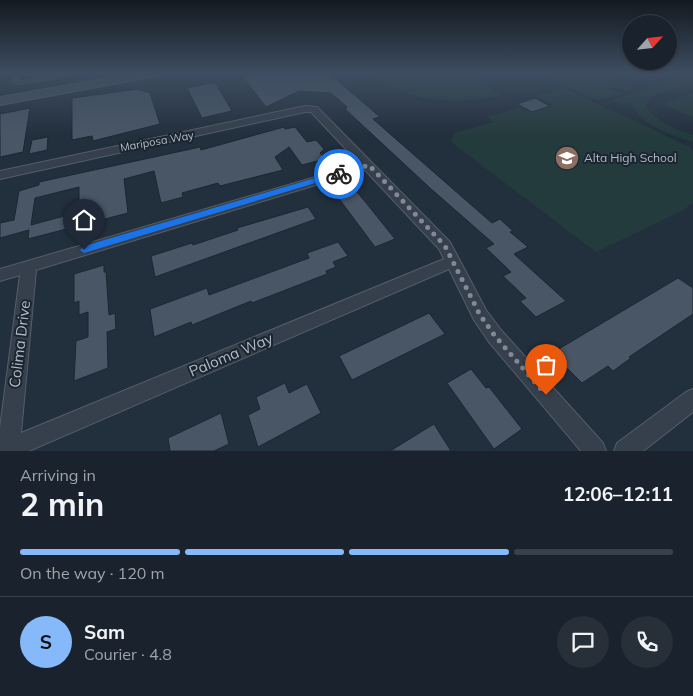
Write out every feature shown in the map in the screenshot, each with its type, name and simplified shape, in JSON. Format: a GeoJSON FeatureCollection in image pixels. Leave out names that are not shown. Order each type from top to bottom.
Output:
{"type":"FeatureCollection","features":[{"type":"Feature","properties":{"kind":"street"},"geometry":{"type":"LineString","coordinates":[[0,101],[32,94]]}},
{"type":"Feature","properties":{"kind":"street","name":"Mariposa Way"},"geometry":{"type":"LineString","coordinates":[[0,175],[123,147],[193,135],[305,109],[314,109],[369,165]]}},
{"type":"Feature","properties":{"kind":"street"},"geometry":{"type":"LineString","coordinates":[[0,275],[369,165],[434,234],[454,261],[480,315],[495,336],[595,451]]}},
{"type":"Feature","properties":{"kind":"street","name":"Paloma Way"},"geometry":{"type":"LineString","coordinates":[[8,450],[454,261]]}},
{"type":"Feature","properties":{"kind":"street","name":"Colima Drive"},"geometry":{"type":"LineString","coordinates":[[8,450],[30,266]]}},
{"type":"Feature","properties":{"kind":"street"},"geometry":{"type":"LineString","coordinates":[[625,451],[693,399]]}},
{"type":"Feature","properties":{"kind":"green space"},"geometry":{"type":"Polygon","coordinates":[[[410,94],[501,95],[454,101],[410,94]]]}},
{"type":"Feature","properties":{"kind":"green space"},"geometry":{"type":"Polygon","coordinates":[[[543,94],[577,94],[690,147],[693,152],[693,203],[682,211],[596,252],[451,142],[454,133],[494,122],[487,117],[519,108],[532,112],[553,105],[536,96],[543,94]]]}},
{"type":"Feature","properties":{"kind":"green space"},"geometry":{"type":"Polygon","coordinates":[[[583,94],[621,94],[600,100],[583,94]]]}},
{"type":"Feature","properties":{"kind":"green space"},"geometry":{"type":"Polygon","coordinates":[[[631,94],[659,94],[651,97],[646,105],[650,111],[660,121],[693,135],[693,142],[667,133],[641,118],[631,103],[623,105],[612,100],[631,94]]]}},
{"type":"Feature","properties":{"kind":"green space"},"geometry":{"type":"Polygon","coordinates":[[[693,94],[693,117],[662,104],[693,94]]]}},
{"type":"Feature","properties":{"kind":"building"},"geometry":{"type":"Polygon","coordinates":[[[101,94],[150,94],[160,124],[93,141],[92,136],[72,140],[72,98],[101,94]]]}},
{"type":"Feature","properties":{"kind":"building"},"geometry":{"type":"Polygon","coordinates":[[[190,94],[222,94],[232,111],[202,118],[190,94]]]}},
{"type":"Feature","properties":{"kind":"building"},"geometry":{"type":"Polygon","coordinates":[[[256,94],[293,94],[266,107],[256,94]]]}},
{"type":"Feature","properties":{"kind":"building"},"geometry":{"type":"Polygon","coordinates":[[[332,94],[353,94],[380,117],[373,119],[492,223],[500,219],[513,231],[510,232],[528,247],[514,254],[566,301],[536,317],[520,301],[526,298],[503,276],[511,272],[486,248],[494,244],[345,109],[347,107],[332,94]]]}},
{"type":"Feature","properties":{"kind":"building"},"geometry":{"type":"Polygon","coordinates":[[[535,98],[550,106],[532,112],[517,104],[535,98]]]}},
{"type":"Feature","properties":{"kind":"building"},"geometry":{"type":"Polygon","coordinates":[[[30,108],[23,152],[0,157],[0,114],[30,108]]]}},
{"type":"Feature","properties":{"kind":"building"},"geometry":{"type":"Polygon","coordinates":[[[284,127],[285,129],[295,127],[307,142],[316,140],[324,149],[320,153],[325,159],[302,165],[289,147],[275,157],[283,170],[220,186],[218,183],[182,193],[183,197],[161,203],[154,171],[124,179],[128,213],[28,239],[29,230],[0,238],[0,223],[14,220],[19,191],[39,185],[39,182],[200,147],[201,150],[284,127]],[[79,187],[35,198],[31,225],[79,212],[79,187]]]}},
{"type":"Feature","properties":{"kind":"building"},"geometry":{"type":"Polygon","coordinates":[[[48,137],[47,150],[29,154],[32,140],[48,137]]]}},
{"type":"Feature","properties":{"kind":"building"},"geometry":{"type":"Polygon","coordinates":[[[352,186],[395,239],[375,247],[334,192],[352,186]]]}},
{"type":"Feature","properties":{"kind":"building"},"geometry":{"type":"Polygon","coordinates":[[[308,207],[316,219],[155,277],[151,256],[192,243],[193,245],[238,230],[237,228],[308,207]]]}},
{"type":"Feature","properties":{"kind":"building"},"geometry":{"type":"Polygon","coordinates":[[[338,242],[348,256],[333,262],[336,267],[326,271],[327,274],[252,303],[251,301],[192,325],[191,322],[154,337],[150,309],[207,288],[209,295],[309,258],[307,253],[338,242]]]}},
{"type":"Feature","properties":{"kind":"building"},"geometry":{"type":"Polygon","coordinates":[[[104,265],[109,315],[115,313],[116,329],[107,332],[108,368],[74,381],[76,341],[88,337],[88,312],[79,315],[79,301],[74,303],[74,274],[104,265]]]}},
{"type":"Feature","properties":{"kind":"building"},"geometry":{"type":"Polygon","coordinates":[[[678,278],[693,288],[693,314],[629,357],[631,358],[613,371],[608,366],[582,383],[552,353],[678,278]]]}},
{"type":"Feature","properties":{"kind":"building"},"geometry":{"type":"Polygon","coordinates":[[[429,313],[445,334],[352,380],[339,356],[429,313]]]}},
{"type":"Feature","properties":{"kind":"building"},"geometry":{"type":"Polygon","coordinates":[[[471,369],[486,388],[489,387],[522,429],[494,449],[447,383],[471,369]]]}},
{"type":"Feature","properties":{"kind":"building"},"geometry":{"type":"Polygon","coordinates":[[[285,383],[289,393],[307,384],[321,413],[258,447],[248,415],[260,409],[256,397],[285,383]]]}},
{"type":"Feature","properties":{"kind":"building"},"geometry":{"type":"Polygon","coordinates":[[[221,413],[229,444],[214,451],[170,451],[168,438],[221,413]]]}},
{"type":"Feature","properties":{"kind":"building"},"geometry":{"type":"Polygon","coordinates":[[[434,424],[451,451],[390,451],[434,424]]]}},
{"type":"Feature","properties":{"kind":"way so far"},"geometry":{"type":"LineString","coordinates":[[339,174],[369,165],[434,234],[445,246],[454,261],[480,315],[495,336],[546,395]]}},
{"type":"Feature","properties":{"kind":"place","name":"Alta High School"},"geometry":{"type":"Point","coordinates":[567,158]}},
{"type":"Feature","properties":{"kind":"route"},"geometry":{"type":"LineString","coordinates":[[84,250],[339,174]]}}]}
